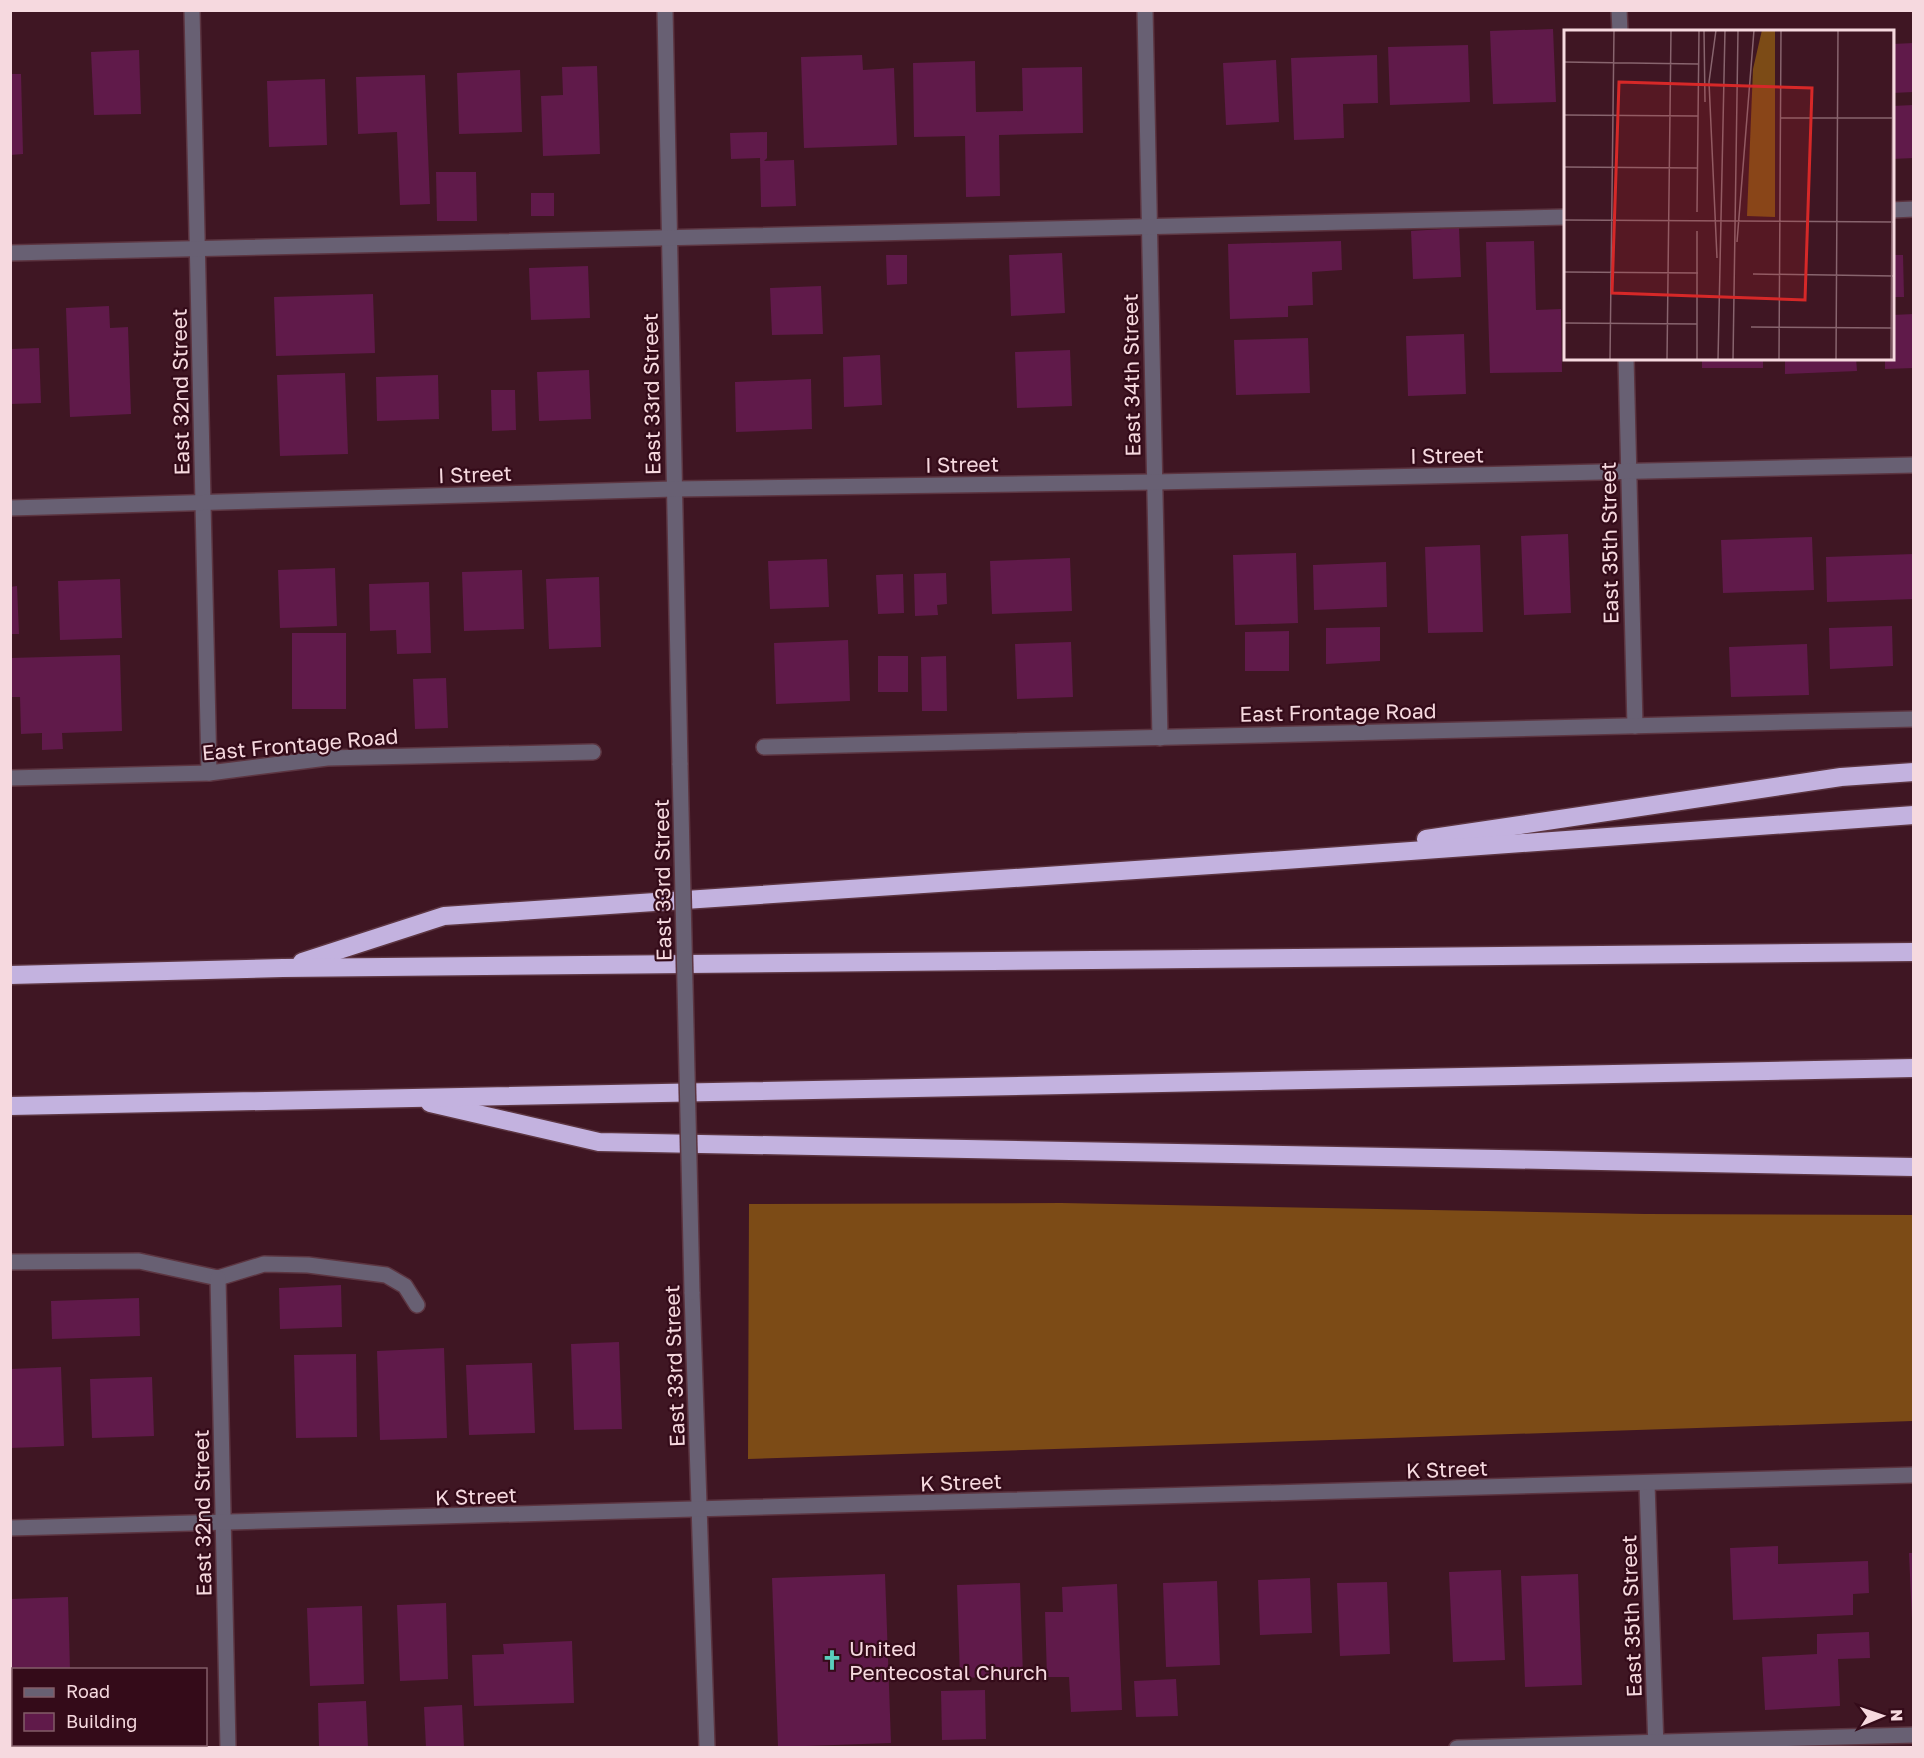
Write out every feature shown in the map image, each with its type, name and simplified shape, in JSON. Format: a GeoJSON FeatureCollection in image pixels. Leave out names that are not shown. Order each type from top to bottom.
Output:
{"type":"FeatureCollection","features":[{"type":"Feature","properties":{"kind":"highway"},"geometry":{"type":"LineString","coordinates":[[1285,860],[1841,777],[1914,772]]}},
{"type":"Feature","properties":{"kind":"highway"},"geometry":{"type":"LineString","coordinates":[[283,968],[444,916],[1914,815]]}},
{"type":"Feature","properties":{"kind":"highway"},"geometry":{"type":"LineString","coordinates":[[10,975],[283,968],[1914,952]]}},
{"type":"Feature","properties":{"kind":"highway"},"geometry":{"type":"LineString","coordinates":[[10,1106],[1914,1068]]}},
{"type":"Feature","properties":{"kind":"highway"},"geometry":{"type":"LineString","coordinates":[[402,1097],[599,1142],[1914,1167]]}},
{"type":"Feature","properties":{"kind":"street","name":"East 32nd Street"},"geometry":{"type":"LineString","coordinates":[[192,10],[209,773]]}},
{"type":"Feature","properties":{"kind":"street","name":"East 33rd Street"},"geometry":{"type":"LineString","coordinates":[[665,10],[692,1292],[707,1748]]}},
{"type":"Feature","properties":{"kind":"street","name":"East 34th Street"},"geometry":{"type":"LineString","coordinates":[[1145,10],[1160,738]]}},
{"type":"Feature","properties":{"kind":"street"},"geometry":{"type":"LineString","coordinates":[[1619,10],[1620,30]]}},
{"type":"Feature","properties":{"kind":"street"},"geometry":{"type":"LineString","coordinates":[[1894,210],[1914,209]]}},
{"type":"Feature","properties":{"kind":"street"},"geometry":{"type":"LineString","coordinates":[[10,253],[1564,218]]}},
{"type":"Feature","properties":{"kind":"street","name":"East 35th Street"},"geometry":{"type":"LineString","coordinates":[[1626,360],[1635,726]]}},
{"type":"Feature","properties":{"kind":"street","name":"I Street"},"geometry":{"type":"LineString","coordinates":[[10,508],[674,489],[1155,482],[1914,465]]}},
{"type":"Feature","properties":{"kind":"street","name":"East Frontage Road"},"geometry":{"type":"LineString","coordinates":[[764,747],[1914,719]]}},
{"type":"Feature","properties":{"kind":"street","name":"East Frontage Road"},"geometry":{"type":"LineString","coordinates":[[10,778],[209,773],[327,758],[593,752]]}},
{"type":"Feature","properties":{"kind":"street"},"geometry":{"type":"LineString","coordinates":[[10,1262],[139,1261],[218,1278],[264,1264],[308,1264],[386,1275],[405,1286],[417,1305]]}},
{"type":"Feature","properties":{"kind":"street","name":"East 32nd Street"},"geometry":{"type":"LineString","coordinates":[[218,1278],[228,1748]]}},
{"type":"Feature","properties":{"kind":"street","name":"K Street"},"geometry":{"type":"LineString","coordinates":[[10,1528],[699,1511],[1914,1475]]}},
{"type":"Feature","properties":{"kind":"street","name":"East 35th Street"},"geometry":{"type":"LineString","coordinates":[[1647,1484],[1656,1745]]}},
{"type":"Feature","properties":{"kind":"street"},"geometry":{"type":"LineString","coordinates":[[1457,1748],[1656,1745],[1914,1735]]}},
{"type":"Feature","properties":{"kind":"shaded area"},"geometry":{"type":"Polygon","coordinates":[[[1061,1203],[1645,1214],[1913,1215],[1913,1421],[748,1459],[749,1204],[1061,1203]]]}},
{"type":"Feature","properties":{"kind":"building"},"geometry":{"type":"Polygon","coordinates":[[[1553,29],[1556,102],[1493,104],[1490,31],[1553,29]]]}},
{"type":"Feature","properties":{"kind":"building"},"geometry":{"type":"Polygon","coordinates":[[[1914,43],[1914,92],[1894,93],[1894,44],[1914,43]]]}},
{"type":"Feature","properties":{"kind":"building"},"geometry":{"type":"Polygon","coordinates":[[[1468,45],[1470,102],[1390,105],[1388,47],[1468,45]]]}},
{"type":"Feature","properties":{"kind":"building"},"geometry":{"type":"Polygon","coordinates":[[[139,50],[141,114],[94,115],[91,52],[139,50]]]}},
{"type":"Feature","properties":{"kind":"building"},"geometry":{"type":"Polygon","coordinates":[[[862,55],[863,70],[894,68],[897,145],[804,148],[801,57],[862,55]]]}},
{"type":"Feature","properties":{"kind":"building"},"geometry":{"type":"Polygon","coordinates":[[[1377,55],[1378,103],[1343,104],[1344,138],[1294,140],[1291,58],[1377,55]]]}},
{"type":"Feature","properties":{"kind":"building"},"geometry":{"type":"Polygon","coordinates":[[[1276,60],[1279,122],[1226,125],[1223,63],[1276,60]]]}},
{"type":"Feature","properties":{"kind":"building"},"geometry":{"type":"Polygon","coordinates":[[[975,61],[976,112],[1023,111],[1022,68],[1082,67],[1083,133],[999,135],[1000,196],[966,197],[965,136],[914,137],[913,63],[975,61]]]}},
{"type":"Feature","properties":{"kind":"building"},"geometry":{"type":"Polygon","coordinates":[[[597,66],[600,154],[543,156],[541,96],[563,95],[562,67],[597,66]]]}},
{"type":"Feature","properties":{"kind":"building"},"geometry":{"type":"Polygon","coordinates":[[[520,70],[522,132],[459,134],[457,73],[520,70]]]}},
{"type":"Feature","properties":{"kind":"building"},"geometry":{"type":"Polygon","coordinates":[[[10,74],[21,74],[23,154],[10,155],[10,74]]]}},
{"type":"Feature","properties":{"kind":"building"},"geometry":{"type":"Polygon","coordinates":[[[425,75],[430,204],[400,205],[397,132],[358,134],[356,77],[425,75]]]}},
{"type":"Feature","properties":{"kind":"building"},"geometry":{"type":"Polygon","coordinates":[[[325,79],[327,145],[269,147],[267,81],[325,79]]]}},
{"type":"Feature","properties":{"kind":"building"},"geometry":{"type":"Polygon","coordinates":[[[1914,105],[1914,158],[1894,159],[1894,106],[1914,105]]]}},
{"type":"Feature","properties":{"kind":"building"},"geometry":{"type":"Polygon","coordinates":[[[767,132],[767,158],[764,161],[794,160],[796,206],[761,207],[760,158],[731,159],[730,133],[767,132]]]}},
{"type":"Feature","properties":{"kind":"building"},"geometry":{"type":"Polygon","coordinates":[[[436,172],[476,172],[477,221],[437,221],[436,172]]]}},
{"type":"Feature","properties":{"kind":"building"},"geometry":{"type":"Polygon","coordinates":[[[531,193],[554,193],[554,216],[531,216],[531,193]]]}},
{"type":"Feature","properties":{"kind":"building"},"geometry":{"type":"Polygon","coordinates":[[[1459,228],[1461,277],[1413,279],[1411,231],[1459,228]]]}},
{"type":"Feature","properties":{"kind":"building"},"geometry":{"type":"Polygon","coordinates":[[[1341,241],[1342,270],[1312,272],[1313,305],[1288,306],[1288,317],[1230,319],[1228,244],[1341,241]]]}},
{"type":"Feature","properties":{"kind":"building"},"geometry":{"type":"Polygon","coordinates":[[[1534,241],[1536,310],[1561,309],[1562,372],[1490,373],[1486,242],[1534,241]]]}},
{"type":"Feature","properties":{"kind":"building"},"geometry":{"type":"Polygon","coordinates":[[[1062,253],[1065,313],[1011,316],[1009,255],[1062,253]]]}},
{"type":"Feature","properties":{"kind":"building"},"geometry":{"type":"Polygon","coordinates":[[[886,255],[907,255],[907,284],[887,285],[886,255]]]}},
{"type":"Feature","properties":{"kind":"building"},"geometry":{"type":"Polygon","coordinates":[[[1894,255],[1903,255],[1904,297],[1894,297],[1894,255]]]}},
{"type":"Feature","properties":{"kind":"building"},"geometry":{"type":"Polygon","coordinates":[[[588,266],[590,318],[531,320],[529,268],[588,266]]]}},
{"type":"Feature","properties":{"kind":"building"},"geometry":{"type":"Polygon","coordinates":[[[821,286],[823,334],[772,335],[770,288],[821,286]]]}},
{"type":"Feature","properties":{"kind":"building"},"geometry":{"type":"Polygon","coordinates":[[[373,294],[375,353],[276,356],[274,297],[373,294]]]}},
{"type":"Feature","properties":{"kind":"building"},"geometry":{"type":"Polygon","coordinates":[[[109,306],[110,328],[128,327],[131,414],[70,417],[66,308],[109,306]]]}},
{"type":"Feature","properties":{"kind":"building"},"geometry":{"type":"Polygon","coordinates":[[[1914,314],[1914,368],[1885,369],[1885,360],[1894,360],[1894,315],[1914,314]]]}},
{"type":"Feature","properties":{"kind":"building"},"geometry":{"type":"Polygon","coordinates":[[[1464,334],[1466,394],[1408,396],[1406,336],[1464,334]]]}},
{"type":"Feature","properties":{"kind":"building"},"geometry":{"type":"Polygon","coordinates":[[[1308,338],[1310,393],[1236,395],[1234,340],[1308,338]]]}},
{"type":"Feature","properties":{"kind":"building"},"geometry":{"type":"Polygon","coordinates":[[[39,348],[41,403],[10,404],[10,349],[39,348]]]}},
{"type":"Feature","properties":{"kind":"building"},"geometry":{"type":"Polygon","coordinates":[[[1070,350],[1072,406],[1017,408],[1015,352],[1070,350]]]}},
{"type":"Feature","properties":{"kind":"building"},"geometry":{"type":"Polygon","coordinates":[[[880,355],[882,405],[844,407],[843,357],[880,355]]]}},
{"type":"Feature","properties":{"kind":"building"},"geometry":{"type":"Polygon","coordinates":[[[1702,360],[1763,360],[1763,368],[1702,368],[1702,360]]]}},
{"type":"Feature","properties":{"kind":"building"},"geometry":{"type":"Polygon","coordinates":[[[1785,360],[1856,360],[1857,371],[1785,374],[1785,360]]]}},
{"type":"Feature","properties":{"kind":"building"},"geometry":{"type":"Polygon","coordinates":[[[589,370],[591,419],[539,421],[537,372],[589,370]]]}},
{"type":"Feature","properties":{"kind":"building"},"geometry":{"type":"Polygon","coordinates":[[[345,373],[348,454],[280,456],[277,375],[345,373]]]}},
{"type":"Feature","properties":{"kind":"building"},"geometry":{"type":"Polygon","coordinates":[[[438,375],[439,419],[377,421],[376,377],[438,375]]]}},
{"type":"Feature","properties":{"kind":"building"},"geometry":{"type":"Polygon","coordinates":[[[811,379],[812,429],[736,432],[735,382],[811,379]]]}},
{"type":"Feature","properties":{"kind":"building"},"geometry":{"type":"Polygon","coordinates":[[[491,390],[515,390],[516,430],[492,431],[491,390]]]}},
{"type":"Feature","properties":{"kind":"building"},"geometry":{"type":"Polygon","coordinates":[[[1568,534],[1571,613],[1524,615],[1521,536],[1568,534]]]}},
{"type":"Feature","properties":{"kind":"building"},"geometry":{"type":"Polygon","coordinates":[[[1812,537],[1814,590],[1723,593],[1721,540],[1812,537]]]}},
{"type":"Feature","properties":{"kind":"building"},"geometry":{"type":"Polygon","coordinates":[[[1480,545],[1483,632],[1428,633],[1425,547],[1480,545]]]}},
{"type":"Feature","properties":{"kind":"building"},"geometry":{"type":"Polygon","coordinates":[[[1296,553],[1298,623],[1235,625],[1233,555],[1296,553]]]}},
{"type":"Feature","properties":{"kind":"building"},"geometry":{"type":"Polygon","coordinates":[[[1914,554],[1914,599],[1827,602],[1826,557],[1914,554]]]}},
{"type":"Feature","properties":{"kind":"building"},"geometry":{"type":"Polygon","coordinates":[[[1070,558],[1072,611],[992,614],[990,561],[1070,558]]]}},
{"type":"Feature","properties":{"kind":"building"},"geometry":{"type":"Polygon","coordinates":[[[827,559],[829,607],[770,609],[768,561],[827,559]]]}},
{"type":"Feature","properties":{"kind":"building"},"geometry":{"type":"Polygon","coordinates":[[[1386,562],[1387,607],[1314,610],[1313,565],[1386,562]]]}},
{"type":"Feature","properties":{"kind":"building"},"geometry":{"type":"Polygon","coordinates":[[[335,568],[337,626],[280,628],[278,570],[335,568]]]}},
{"type":"Feature","properties":{"kind":"building"},"geometry":{"type":"Polygon","coordinates":[[[522,570],[524,629],[464,631],[462,572],[522,570]]]}},
{"type":"Feature","properties":{"kind":"building"},"geometry":{"type":"Polygon","coordinates":[[[946,573],[947,604],[937,605],[938,615],[915,616],[914,574],[946,573]]]}},
{"type":"Feature","properties":{"kind":"building"},"geometry":{"type":"Polygon","coordinates":[[[903,574],[904,613],[878,614],[876,575],[903,574]]]}},
{"type":"Feature","properties":{"kind":"building"},"geometry":{"type":"Polygon","coordinates":[[[599,577],[601,647],[549,649],[546,579],[599,577]]]}},
{"type":"Feature","properties":{"kind":"building"},"geometry":{"type":"Polygon","coordinates":[[[120,579],[122,638],[60,640],[58,581],[120,579]]]}},
{"type":"Feature","properties":{"kind":"building"},"geometry":{"type":"Polygon","coordinates":[[[429,582],[431,653],[397,654],[396,630],[370,631],[369,584],[429,582]]]}},
{"type":"Feature","properties":{"kind":"building"},"geometry":{"type":"Polygon","coordinates":[[[17,586],[19,634],[10,634],[10,587],[17,586]]]}},
{"type":"Feature","properties":{"kind":"building"},"geometry":{"type":"Polygon","coordinates":[[[1892,626],[1893,666],[1830,669],[1829,628],[1892,626]]]}},
{"type":"Feature","properties":{"kind":"building"},"geometry":{"type":"Polygon","coordinates":[[[1380,627],[1380,661],[1326,664],[1326,628],[1380,627]]]}},
{"type":"Feature","properties":{"kind":"building"},"geometry":{"type":"Polygon","coordinates":[[[1289,631],[1289,671],[1245,671],[1245,632],[1289,631]]]}},
{"type":"Feature","properties":{"kind":"building"},"geometry":{"type":"Polygon","coordinates":[[[292,633],[346,633],[346,709],[292,709],[292,633]]]}},
{"type":"Feature","properties":{"kind":"building"},"geometry":{"type":"Polygon","coordinates":[[[848,640],[850,701],[776,704],[774,643],[848,640]]]}},
{"type":"Feature","properties":{"kind":"building"},"geometry":{"type":"Polygon","coordinates":[[[1071,642],[1073,697],[1017,699],[1015,644],[1071,642]]]}},
{"type":"Feature","properties":{"kind":"building"},"geometry":{"type":"Polygon","coordinates":[[[1807,644],[1809,695],[1731,697],[1729,647],[1807,644]]]}},
{"type":"Feature","properties":{"kind":"building"},"geometry":{"type":"Polygon","coordinates":[[[120,655],[122,731],[62,733],[63,749],[42,750],[42,733],[21,734],[20,697],[10,697],[10,658],[120,655]]]}},
{"type":"Feature","properties":{"kind":"building"},"geometry":{"type":"Polygon","coordinates":[[[878,656],[908,656],[908,692],[878,692],[878,656]]]}},
{"type":"Feature","properties":{"kind":"building"},"geometry":{"type":"Polygon","coordinates":[[[946,656],[947,711],[922,711],[921,657],[946,656]]]}},
{"type":"Feature","properties":{"kind":"building"},"geometry":{"type":"Polygon","coordinates":[[[446,678],[448,728],[415,729],[413,679],[446,678]]]}},
{"type":"Feature","properties":{"kind":"building"},"geometry":{"type":"Polygon","coordinates":[[[341,1285],[342,1327],[280,1329],[279,1288],[341,1285]]]}},
{"type":"Feature","properties":{"kind":"building"},"geometry":{"type":"Polygon","coordinates":[[[139,1298],[140,1336],[52,1339],[51,1301],[139,1298]]]}},
{"type":"Feature","properties":{"kind":"building"},"geometry":{"type":"Polygon","coordinates":[[[619,1342],[622,1429],[574,1430],[571,1344],[619,1342]]]}},
{"type":"Feature","properties":{"kind":"building"},"geometry":{"type":"Polygon","coordinates":[[[444,1348],[447,1438],[380,1440],[377,1351],[444,1348]]]}},
{"type":"Feature","properties":{"kind":"building"},"geometry":{"type":"Polygon","coordinates":[[[356,1354],[357,1437],[296,1438],[294,1355],[356,1354]]]}},
{"type":"Feature","properties":{"kind":"building"},"geometry":{"type":"Polygon","coordinates":[[[532,1363],[535,1433],[469,1435],[466,1365],[532,1363]]]}},
{"type":"Feature","properties":{"kind":"building"},"geometry":{"type":"Polygon","coordinates":[[[61,1367],[64,1446],[10,1448],[10,1369],[61,1367]]]}},
{"type":"Feature","properties":{"kind":"building"},"geometry":{"type":"Polygon","coordinates":[[[152,1377],[154,1436],[92,1438],[90,1379],[152,1377]]]}},
{"type":"Feature","properties":{"kind":"building"},"geometry":{"type":"Polygon","coordinates":[[[1778,1546],[1778,1564],[1868,1561],[1869,1593],[1853,1594],[1853,1615],[1733,1620],[1730,1548],[1778,1546]]]}},
{"type":"Feature","properties":{"kind":"building"},"geometry":{"type":"Polygon","coordinates":[[[1909,1553],[1914,1553],[1914,1620],[1912,1620],[1909,1553]]]}},
{"type":"Feature","properties":{"kind":"building"},"geometry":{"type":"Polygon","coordinates":[[[1501,1570],[1505,1660],[1453,1662],[1449,1572],[1501,1570]]]}},
{"type":"Feature","properties":{"kind":"building","name":"United Pentecostal Church"},"geometry":{"type":"Polygon","coordinates":[[[885,1574],[891,1743],[778,1747],[772,1578],[885,1574]]]}},
{"type":"Feature","properties":{"kind":"building"},"geometry":{"type":"Polygon","coordinates":[[[1578,1574],[1582,1685],[1525,1687],[1521,1576],[1578,1574]]]}},
{"type":"Feature","properties":{"kind":"building"},"geometry":{"type":"Polygon","coordinates":[[[1310,1578],[1312,1633],[1260,1635],[1258,1580],[1310,1578]]]}},
{"type":"Feature","properties":{"kind":"building"},"geometry":{"type":"Polygon","coordinates":[[[1217,1581],[1220,1665],[1166,1667],[1163,1583],[1217,1581]]]}},
{"type":"Feature","properties":{"kind":"building"},"geometry":{"type":"Polygon","coordinates":[[[1387,1582],[1390,1654],[1340,1656],[1337,1583],[1387,1582]]]}},
{"type":"Feature","properties":{"kind":"building"},"geometry":{"type":"Polygon","coordinates":[[[1020,1583],[1023,1676],[960,1678],[957,1585],[1020,1583]]]}},
{"type":"Feature","properties":{"kind":"building"},"geometry":{"type":"Polygon","coordinates":[[[1117,1584],[1122,1710],[1071,1712],[1069,1677],[1047,1677],[1045,1612],[1063,1612],[1062,1587],[1117,1584]]]}},
{"type":"Feature","properties":{"kind":"building"},"geometry":{"type":"Polygon","coordinates":[[[68,1597],[70,1668],[12,1668],[12,1670],[10,1599],[68,1597]]]}},
{"type":"Feature","properties":{"kind":"building"},"geometry":{"type":"Polygon","coordinates":[[[446,1603],[448,1679],[400,1681],[397,1605],[446,1603]]]}},
{"type":"Feature","properties":{"kind":"building"},"geometry":{"type":"Polygon","coordinates":[[[362,1606],[364,1684],[310,1686],[307,1608],[362,1606]]]}},
{"type":"Feature","properties":{"kind":"building"},"geometry":{"type":"Polygon","coordinates":[[[1869,1632],[1870,1658],[1838,1659],[1840,1706],[1765,1710],[1762,1657],[1817,1654],[1817,1634],[1869,1632]]]}},
{"type":"Feature","properties":{"kind":"building"},"geometry":{"type":"Polygon","coordinates":[[[572,1641],[574,1703],[474,1706],[472,1655],[504,1654],[503,1644],[572,1641]]]}},
{"type":"Feature","properties":{"kind":"building"},"geometry":{"type":"Polygon","coordinates":[[[1176,1679],[1178,1716],[1136,1717],[1134,1681],[1176,1679]]]}},
{"type":"Feature","properties":{"kind":"building"},"geometry":{"type":"Polygon","coordinates":[[[985,1690],[986,1739],[942,1740],[941,1691],[985,1690]]]}},
{"type":"Feature","properties":{"kind":"building"},"geometry":{"type":"Polygon","coordinates":[[[366,1701],[368,1748],[319,1748],[318,1703],[366,1701]]]}},
{"type":"Feature","properties":{"kind":"building"},"geometry":{"type":"Polygon","coordinates":[[[462,1705],[464,1747],[426,1748],[424,1707],[462,1705]]]}},
{"type":"Feature","properties":{"kind":"building"},"geometry":{"type":"Polygon","coordinates":[[[90,1746],[149,1746],[149,1748],[90,1748],[90,1746]]]}},
{"type":"Feature","properties":{"kind":"place","name":"United Pentecostal Church"},"geometry":{"type":"Point","coordinates":[832,1660]}}]}
